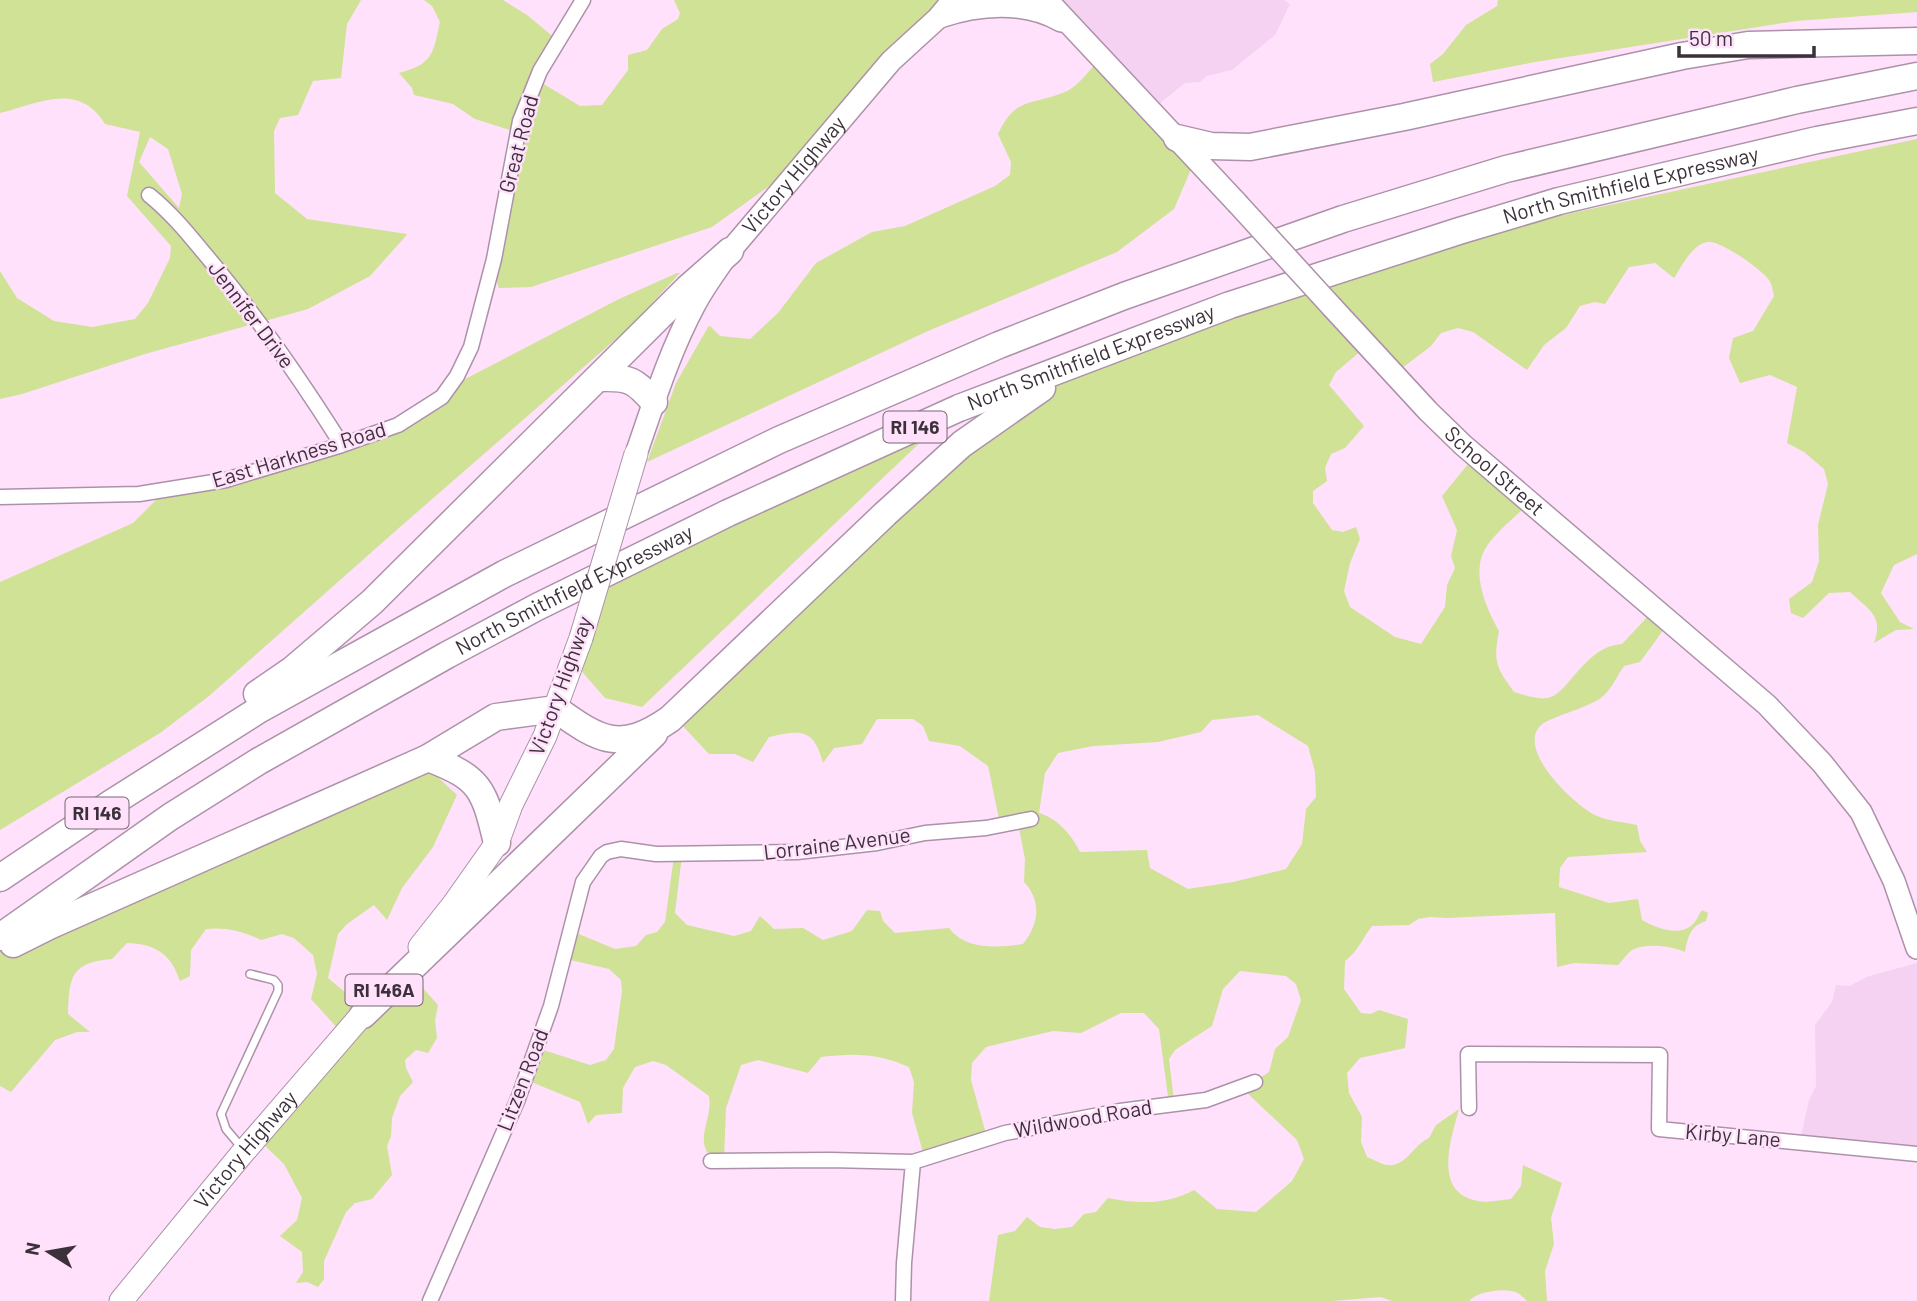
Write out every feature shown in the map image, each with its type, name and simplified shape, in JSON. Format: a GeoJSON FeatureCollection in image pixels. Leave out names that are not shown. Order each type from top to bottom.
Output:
{"type":"FeatureCollection","features":[{"type":"Feature","properties":{"kind":"highway"},"geometry":{"type":"LineString","coordinates":[[1177,138],[1211,146],[1250,147],[1748,45],[1917,41]]}},
{"type":"Feature","properties":{"kind":"highway","name":"North Smithfield Expressway"},"geometry":{"type":"LineString","coordinates":[[0,878],[260,709],[504,574],[779,440],[1049,325],[1343,219],[1506,169],[1797,100],[1917,76]]}},
{"type":"Feature","properties":{"kind":"highway","name":"North Smithfield Expressway"},"geometry":{"type":"LineString","coordinates":[[0,937],[170,817],[259,761],[537,607],[727,513],[959,408],[1137,339],[1325,272],[1559,201],[1817,140],[1917,121]]}},
{"type":"Feature","properties":{"kind":"highway"},"geometry":{"type":"LineString","coordinates":[[195,749],[260,692],[292,670],[372,603],[688,289],[730,251]]}},
{"type":"Feature","properties":{"kind":"highway"},"geometry":{"type":"LineString","coordinates":[[363,1015],[885,514],[962,444],[1050,383],[1137,339]]}},
{"type":"Feature","properties":{"kind":"highway"},"geometry":{"type":"LineString","coordinates":[[600,378],[625,377],[641,387],[654,402]]}},
{"type":"Feature","properties":{"kind":"highway"},"geometry":{"type":"LineString","coordinates":[[0,951],[49,926],[428,758],[496,717],[556,709],[591,732],[615,740],[638,738],[670,719]]}},
{"type":"Feature","properties":{"kind":"highway"},"geometry":{"type":"LineString","coordinates":[[428,758],[457,769],[478,787],[490,815],[496,842]]}},
{"type":"Feature","properties":{"kind":"main road","name":"Victory Highway"},"geometry":{"type":"LineString","coordinates":[[121,1301],[454,904],[496,842],[556,709],[581,638],[636,454]]}},
{"type":"Feature","properties":{"kind":"street","name":"Great Road"},"geometry":{"type":"LineString","coordinates":[[494,259],[520,121],[540,71],[583,0]]}},
{"type":"Feature","properties":{"kind":"street","name":"Victory Highway"},"geometry":{"type":"LineString","coordinates":[[636,454],[654,402],[693,308],[730,251],[891,61],[938,18],[953,0]]}},
{"type":"Feature","properties":{"kind":"street","name":"School Street"},"geometry":{"type":"LineString","coordinates":[[1047,0],[1077,29],[1463,446],[1767,705],[1822,763],[1861,812],[1894,881],[1917,948]]}},
{"type":"Feature","properties":{"kind":"street"},"geometry":{"type":"LineString","coordinates":[[938,18],[964,9],[995,5],[1030,8],[1054,16],[1077,29]]}},
{"type":"Feature","properties":{"kind":"street","name":"Jennifer Drive"},"geometry":{"type":"LineString","coordinates":[[149,195],[170,212],[229,283],[299,376],[342,445]]}},
{"type":"Feature","properties":{"kind":"street","name":"East Harkness Road"},"geometry":{"type":"LineString","coordinates":[[0,497],[161,492],[226,480],[398,425],[442,397],[450,388],[471,347],[494,259]]}},
{"type":"Feature","properties":{"kind":"street","name":"Lorraine Avenue"},"geometry":{"type":"LineString","coordinates":[[601,856],[621,849],[656,854],[797,852],[986,828],[1031,819]]}},
{"type":"Feature","properties":{"kind":"street","name":"Litzen Road"},"geometry":{"type":"LineString","coordinates":[[430,1301],[518,1099],[551,1006],[583,882],[601,856]]}},
{"type":"Feature","properties":{"kind":"street","name":"Kirby Lane"},"geometry":{"type":"LineString","coordinates":[[1469,1108],[1468,1054],[1661,1055],[1660,1129],[1917,1154]]}},
{"type":"Feature","properties":{"kind":"street","name":"Wildwood Road"},"geometry":{"type":"LineString","coordinates":[[711,1161],[913,1162],[1005,1133],[1120,1111],[1206,1100],[1255,1082]]}},
{"type":"Feature","properties":{"kind":"street"},"geometry":{"type":"LineString","coordinates":[[903,1301],[913,1162]]}},
{"type":"Feature","properties":{"kind":"lane"},"geometry":{"type":"LineString","coordinates":[[245,1151],[226,1129],[221,1114],[278,991],[274,980],[250,974]]}},
{"type":"Feature","properties":{"kind":"shaded area"},"geometry":{"type":"Polygon","coordinates":[[[1045,0],[1284,0],[1290,4],[1275,35],[1232,70],[1207,76],[1200,82],[1185,83],[1154,108],[1045,0]]]}},
{"type":"Feature","properties":{"kind":"shaded area"},"geometry":{"type":"Polygon","coordinates":[[[1917,963],[1917,1154],[1800,1140],[1809,1100],[1816,1086],[1815,1025],[1832,1002],[1836,985],[1850,986],[1866,977],[1917,963]]]}},
{"type":"Feature","properties":{"kind":"green space"},"geometry":{"type":"Polygon","coordinates":[[[0,0],[361,0],[347,24],[341,78],[313,81],[298,115],[280,118],[274,131],[275,193],[307,219],[407,234],[370,276],[308,309],[145,354],[0,399],[0,271],[17,298],[54,321],[92,327],[135,319],[148,303],[170,258],[171,246],[127,196],[140,132],[105,124],[95,111],[71,99],[44,101],[0,113],[0,0]],[[150,137],[139,162],[179,208],[182,194],[168,149],[150,137]]]}},
{"type":"Feature","properties":{"kind":"green space"},"geometry":{"type":"Polygon","coordinates":[[[424,0],[503,0],[527,15],[556,39],[537,80],[580,106],[602,105],[628,70],[628,55],[647,50],[662,29],[678,19],[680,13],[674,0],[951,0],[810,157],[712,227],[531,287],[499,288],[491,266],[513,131],[475,119],[453,104],[414,95],[412,88],[399,73],[419,66],[433,50],[440,22],[432,6],[424,0]]]}},
{"type":"Feature","properties":{"kind":"green space"},"geometry":{"type":"Polygon","coordinates":[[[1498,0],[1917,0],[1917,12],[1796,21],[1535,62],[1433,82],[1430,64],[1443,54],[1466,25],[1497,6],[1498,0]]]}},
{"type":"Feature","properties":{"kind":"green space"},"geometry":{"type":"Polygon","coordinates":[[[1101,58],[1195,160],[1174,209],[1117,252],[928,331],[647,462],[676,383],[708,327],[720,336],[750,339],[778,313],[816,263],[872,232],[905,226],[995,186],[1010,175],[1011,162],[998,134],[1011,113],[1026,104],[1070,90],[1101,58]]]}},
{"type":"Feature","properties":{"kind":"green space"},"geometry":{"type":"Polygon","coordinates":[[[1917,139],[1917,554],[1894,565],[1881,593],[1900,622],[1914,629],[1896,630],[1874,643],[1877,634],[1876,620],[1869,609],[1850,592],[1829,593],[1803,618],[1791,613],[1789,599],[1812,582],[1819,561],[1818,525],[1828,484],[1824,469],[1804,452],[1787,443],[1797,387],[1770,375],[1740,383],[1729,358],[1733,338],[1753,331],[1774,296],[1771,283],[1765,275],[1741,256],[1722,246],[1708,242],[1697,247],[1674,278],[1655,263],[1629,267],[1605,304],[1595,302],[1580,306],[1566,328],[1544,345],[1527,370],[1473,332],[1458,328],[1441,333],[1431,346],[1393,375],[1362,350],[1336,372],[1329,385],[1364,426],[1345,448],[1331,454],[1325,468],[1327,481],[1313,491],[1313,503],[1332,530],[1343,532],[1356,527],[1360,539],[1350,563],[1344,591],[1350,607],[1395,637],[1421,644],[1445,607],[1447,585],[1455,568],[1451,556],[1457,530],[1442,496],[1473,458],[1527,505],[1485,549],[1479,569],[1485,602],[1499,631],[1496,657],[1503,676],[1514,692],[1539,698],[1555,695],[1587,661],[1609,647],[1622,644],[1652,612],[1667,625],[1640,662],[1624,666],[1602,697],[1543,723],[1535,738],[1536,750],[1542,763],[1562,789],[1595,815],[1637,825],[1640,841],[1647,852],[1568,857],[1560,868],[1559,887],[1609,903],[1638,899],[1642,920],[1667,930],[1686,929],[1693,924],[1702,910],[1708,913],[1706,921],[1696,926],[1691,933],[1685,952],[1674,948],[1646,946],[1632,950],[1618,965],[1574,963],[1557,967],[1555,913],[1430,917],[1418,919],[1409,925],[1372,926],[1357,949],[1345,961],[1344,989],[1361,1013],[1371,1014],[1379,1010],[1408,1019],[1405,1048],[1360,1058],[1347,1073],[1349,1093],[1362,1117],[1361,1142],[1367,1157],[1386,1165],[1400,1163],[1429,1138],[1436,1125],[1459,1109],[1448,1163],[1454,1187],[1464,1196],[1482,1202],[1511,1199],[1521,1186],[1523,1165],[1562,1183],[1551,1218],[1554,1244],[1545,1271],[1547,1301],[1527,1301],[1513,1291],[1499,1290],[1485,1292],[1469,1301],[1392,1301],[1381,1297],[1332,1301],[989,1301],[998,1235],[1015,1231],[1027,1217],[1040,1227],[1072,1227],[1084,1214],[1096,1212],[1108,1198],[1163,1201],[1194,1190],[1217,1209],[1256,1212],[1292,1181],[1304,1159],[1297,1140],[1245,1091],[1246,1087],[1269,1072],[1275,1049],[1288,1037],[1301,1000],[1296,984],[1286,976],[1240,971],[1223,989],[1212,1026],[1175,1050],[1169,1059],[1174,1101],[1169,1104],[1159,1029],[1144,1013],[1121,1013],[1081,1033],[1053,1031],[986,1047],[972,1063],[971,1080],[986,1134],[924,1156],[912,1113],[914,1082],[909,1067],[876,1057],[821,1057],[808,1073],[758,1060],[741,1065],[726,1108],[724,1158],[714,1162],[704,1138],[709,1096],[666,1065],[653,1061],[635,1067],[623,1088],[622,1113],[596,1115],[588,1124],[580,1102],[524,1079],[534,1047],[590,1065],[606,1060],[614,1049],[622,991],[621,980],[609,969],[562,958],[569,930],[615,949],[636,946],[646,935],[657,932],[665,922],[674,856],[682,855],[675,913],[687,925],[734,936],[751,931],[760,916],[774,929],[803,928],[823,940],[852,931],[867,910],[880,911],[883,921],[895,933],[949,928],[973,944],[1023,944],[1035,921],[1036,905],[1024,882],[1025,859],[1018,823],[999,819],[988,766],[960,746],[929,741],[923,726],[913,719],[877,719],[862,744],[834,748],[823,763],[811,738],[798,733],[769,737],[753,762],[735,754],[709,754],[680,723],[931,478],[1040,391],[1107,351],[1493,230],[1917,139]],[[1258,715],[1212,720],[1201,732],[1158,742],[1093,746],[1058,753],[1045,773],[1039,813],[1063,828],[1080,852],[1147,850],[1150,868],[1188,889],[1233,882],[1286,869],[1302,844],[1306,809],[1316,797],[1315,772],[1308,746],[1258,715]]]}},
{"type":"Feature","properties":{"kind":"green space"},"geometry":{"type":"Polygon","coordinates":[[[680,273],[632,325],[209,696],[160,733],[0,830],[0,582],[133,523],[165,491],[399,423],[446,389],[619,299],[680,273]]]}},
{"type":"Feature","properties":{"kind":"green space"},"geometry":{"type":"Polygon","coordinates":[[[929,434],[642,707],[605,698],[577,666],[605,578],[929,434]]]}},
{"type":"Feature","properties":{"kind":"green space"},"geometry":{"type":"Polygon","coordinates":[[[431,771],[457,795],[433,847],[402,888],[387,920],[374,905],[347,924],[338,934],[328,978],[363,1007],[410,974],[438,1005],[435,1021],[437,1038],[428,1053],[416,1050],[405,1060],[413,1082],[400,1096],[392,1118],[391,1136],[387,1146],[392,1175],[372,1199],[355,1203],[346,1212],[324,1261],[324,1279],[318,1287],[307,1282],[296,1283],[303,1272],[302,1252],[280,1236],[297,1220],[302,1198],[284,1164],[256,1137],[340,1031],[311,999],[317,974],[313,955],[294,938],[282,934],[261,940],[234,930],[206,929],[191,950],[190,976],[180,981],[172,964],[161,952],[127,943],[112,959],[80,968],[72,981],[68,1014],[90,1032],[77,1032],[55,1040],[11,1092],[0,1086],[0,949],[431,771]]]}}]}
